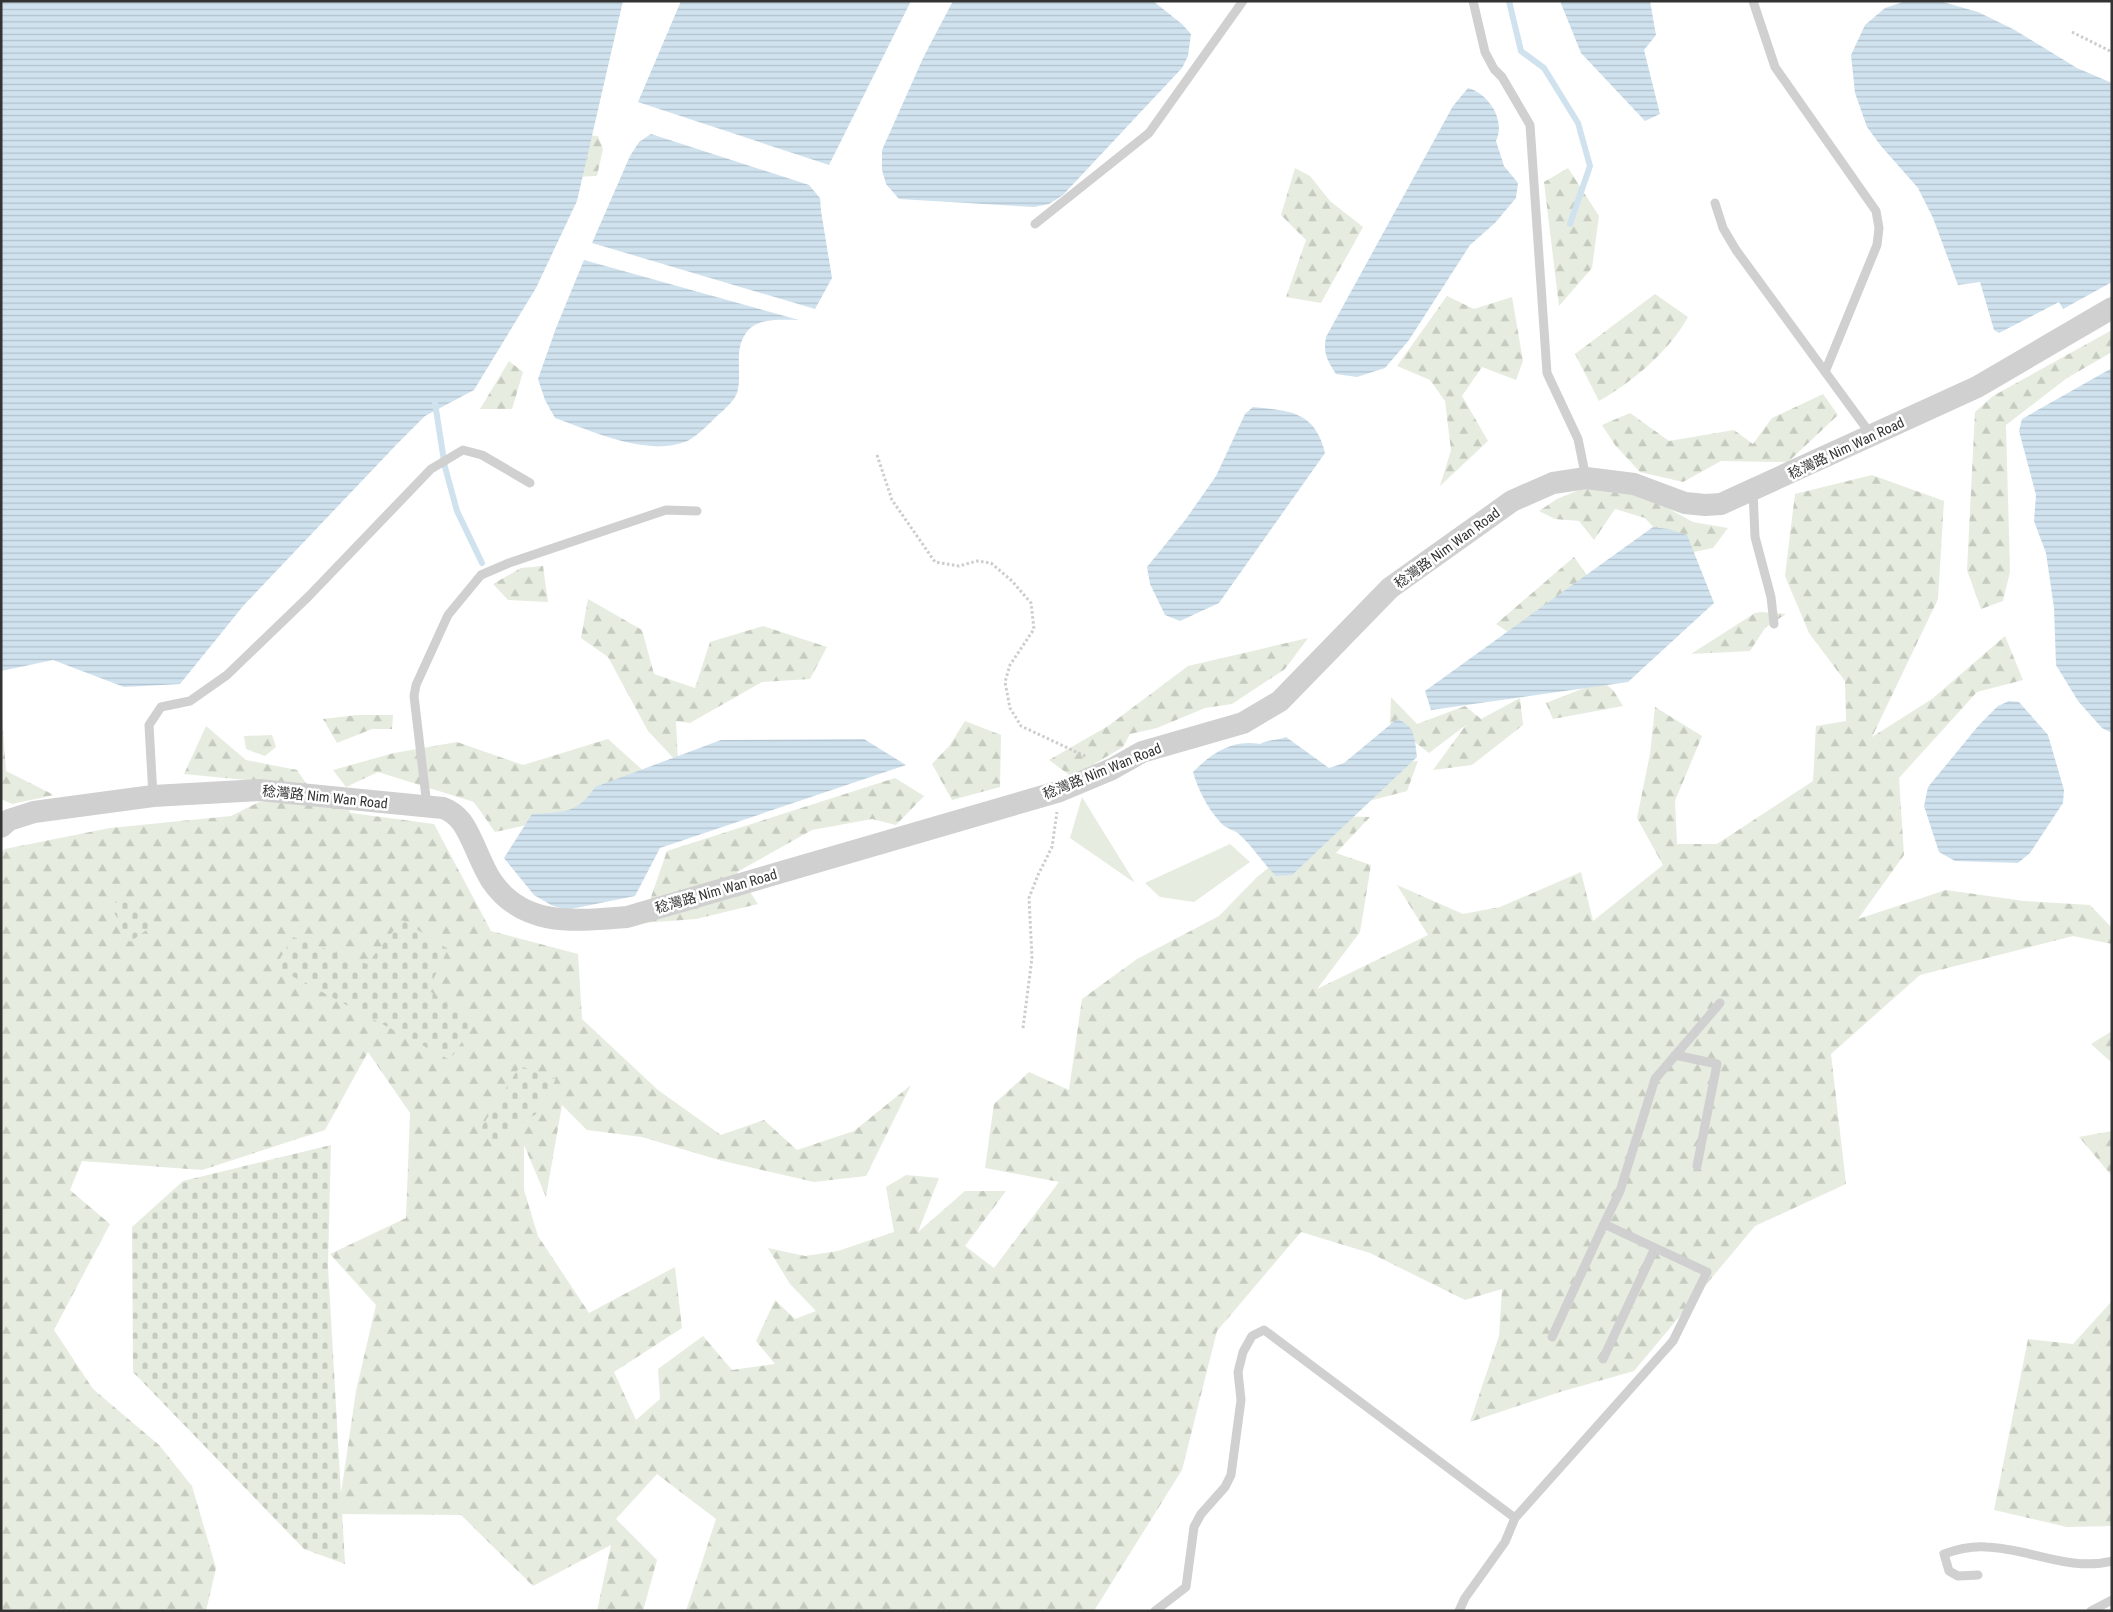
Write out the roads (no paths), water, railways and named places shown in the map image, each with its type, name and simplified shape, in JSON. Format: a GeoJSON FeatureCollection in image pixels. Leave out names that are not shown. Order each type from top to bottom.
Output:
{"type":"FeatureCollection","features":[{"type":"Feature","properties":{"kind":"street","name":"稔灣路 Nim Wan Road"},"geometry":{"type":"LineString","coordinates":[[1,828],[9,820],[34,812],[153,796],[259,790],[443,808],[455,813],[466,829],[490,880],[511,903],[546,918],[572,921],[627,917],[1057,792],[1112,769],[1142,752],[1243,723],[1280,701],[1390,588],[1512,501],[1553,483],[1586,478],[1634,484],[1685,503],[1721,504],[1977,387],[2112,308]]}},
{"type":"Feature","properties":{"kind":"lane"},"geometry":{"type":"LineString","coordinates":[[1035,224],[1150,133],[1243,1]]}},
{"type":"Feature","properties":{"kind":"lane"},"geometry":{"type":"LineString","coordinates":[[1473,1],[1485,52],[1530,125],[1547,373],[1578,439],[1586,478]]}},
{"type":"Feature","properties":{"kind":"lane"},"geometry":{"type":"LineString","coordinates":[[1753,1],[1775,67],[1876,211],[1879,228],[1877,245],[1825,372]]}},
{"type":"Feature","properties":{"kind":"lane"},"geometry":{"type":"LineString","coordinates":[[1715,203],[1723,228],[1736,250],[1872,436]]}},
{"type":"Feature","properties":{"kind":"lane"},"geometry":{"type":"LineString","coordinates":[[153,796],[149,725],[162,707],[190,701],[226,675],[309,596],[431,470],[463,450],[482,455],[530,483]]}},
{"type":"Feature","properties":{"kind":"lane"},"geometry":{"type":"LineString","coordinates":[[1753,490],[1755,537],[1771,597],[1774,624]]}},
{"type":"Feature","properties":{"kind":"lane"},"geometry":{"type":"LineString","coordinates":[[427,806],[414,696],[415,690],[448,615],[481,575],[509,563],[666,510],[697,512]]}},
{"type":"Feature","properties":{"kind":"lane"},"geometry":{"type":"LineString","coordinates":[[1552,1337],[1620,1191],[1655,1079],[1720,1003]]}},
{"type":"Feature","properties":{"kind":"lane"},"geometry":{"type":"LineString","coordinates":[[1675,1055],[1717,1064],[1697,1166]]}},
{"type":"Feature","properties":{"kind":"lane"},"geometry":{"type":"LineString","coordinates":[[1460,1611],[1465,1598],[1505,1542],[1515,1518],[1672,1341],[1707,1272],[1604,1224]]}},
{"type":"Feature","properties":{"kind":"lane"},"geometry":{"type":"LineString","coordinates":[[1603,1359],[1655,1248]]}},
{"type":"Feature","properties":{"kind":"lane"},"geometry":{"type":"LineString","coordinates":[[1155,1611],[1186,1587],[1194,1527],[1201,1514],[1226,1487],[1231,1475],[1241,1400],[1238,1372],[1243,1352],[1252,1336],[1264,1330],[1515,1518]]}},
{"type":"Feature","properties":{"kind":"lane"},"geometry":{"type":"LineString","coordinates":[[1978,1575],[1958,1576],[1949,1571],[1944,1554],[1964,1548],[1987,1546],[2077,1564],[2102,1564],[2112,1561]]}},
{"type":"Feature","properties":{"kind":"lane"},"geometry":{"type":"LineString","coordinates":[[2091,1611],[2112,1600]]}},
{"type":"Feature","properties":{"kind":"water"},"geometry":{"type":"Polygon","coordinates":[[[1,1],[623,1],[577,201],[536,288],[474,390],[425,416],[398,443],[244,605],[180,684],[124,687],[53,660],[1,671],[1,1]]]}},
{"type":"Feature","properties":{"kind":"water"},"geometry":{"type":"Polygon","coordinates":[[[681,1],[911,1],[829,165],[638,102],[681,1]]]}},
{"type":"Feature","properties":{"kind":"water"},"geometry":{"type":"Polygon","coordinates":[[[953,1],[1153,1],[1182,24],[1191,34],[1188,56],[1182,68],[1063,195],[1049,204],[1034,207],[899,199],[886,184],[882,170],[882,150],[924,56],[953,1]]]}},
{"type":"Feature","properties":{"kind":"water"},"geometry":{"type":"Polygon","coordinates":[[[1560,1],[1650,1],[1656,35],[1644,50],[1660,114],[1645,121],[1581,53],[1560,1]]]}},
{"type":"Feature","properties":{"kind":"water"},"geometry":{"type":"Polygon","coordinates":[[[1906,1],[1943,2],[1978,12],[2013,29],[2077,68],[2112,83],[2112,282],[2063,309],[2059,302],[1999,333],[1994,330],[1980,282],[1958,285],[1933,218],[1918,188],[1867,127],[1855,93],[1851,55],[1865,25],[1885,8],[1906,1]]]}},
{"type":"Feature","properties":{"kind":"water"},"geometry":{"type":"Polygon","coordinates":[[[1468,88],[1483,96],[1494,109],[1499,125],[1496,141],[1504,166],[1518,183],[1516,198],[1495,223],[1470,245],[1409,340],[1385,368],[1357,377],[1336,374],[1326,356],[1326,337],[1453,106],[1468,88]]]}},
{"type":"Feature","properties":{"kind":"water"},"geometry":{"type":"Polygon","coordinates":[[[651,134],[809,185],[820,198],[832,278],[815,309],[592,243],[630,156],[639,142],[651,134]]]}},
{"type":"Feature","properties":{"kind":"water"},"geometry":{"type":"Polygon","coordinates":[[[584,260],[799,320],[770,320],[756,324],[746,333],[740,347],[737,393],[728,406],[693,438],[669,446],[636,444],[619,440],[555,418],[545,400],[538,379],[556,328],[584,260]]]}},
{"type":"Feature","properties":{"kind":"water"},"geometry":{"type":"Polygon","coordinates":[[[2112,368],[2112,733],[2102,728],[2078,701],[2056,665],[2054,608],[2046,553],[2034,521],[2036,495],[2019,431],[2022,419],[2112,368]]]}},
{"type":"Feature","properties":{"kind":"water"},"geometry":{"type":"Polygon","coordinates":[[[1253,407],[1289,412],[1308,421],[1321,439],[1325,453],[1219,603],[1180,621],[1165,615],[1150,584],[1147,567],[1186,519],[1216,476],[1245,414],[1253,407]]]}},
{"type":"Feature","properties":{"kind":"water"},"geometry":{"type":"Polygon","coordinates":[[[1653,527],[1687,535],[1714,603],[1628,682],[1431,710],[1425,691],[1653,527]]]}},
{"type":"Feature","properties":{"kind":"water"},"geometry":{"type":"Polygon","coordinates":[[[2009,701],[2019,702],[2048,735],[2064,790],[2063,803],[2030,853],[2018,863],[1955,861],[1939,852],[1924,806],[1928,787],[1979,725],[1998,706],[2009,701]]]}},
{"type":"Feature","properties":{"kind":"water"},"geometry":{"type":"Polygon","coordinates":[[[1397,719],[1411,730],[1415,739],[1417,757],[1292,875],[1276,876],[1240,835],[1221,823],[1204,799],[1193,772],[1215,753],[1223,749],[1240,744],[1260,744],[1286,737],[1329,768],[1344,763],[1397,719]]]}},
{"type":"Feature","properties":{"kind":"water"},"geometry":{"type":"Polygon","coordinates":[[[864,739],[906,765],[660,848],[635,896],[566,910],[551,905],[534,895],[504,858],[532,814],[560,812],[576,807],[589,796],[595,787],[721,740],[864,739]]]}},
{"type":"Feature","properties":{"kind":"waterway"},"geometry":{"type":"LineString","coordinates":[[1509,1],[1521,51],[1544,68],[1578,123],[1590,166],[1570,224]]}},
{"type":"Feature","properties":{"kind":"waterway"},"geometry":{"type":"LineString","coordinates":[[435,403],[445,467],[457,511],[482,563]]}}]}
